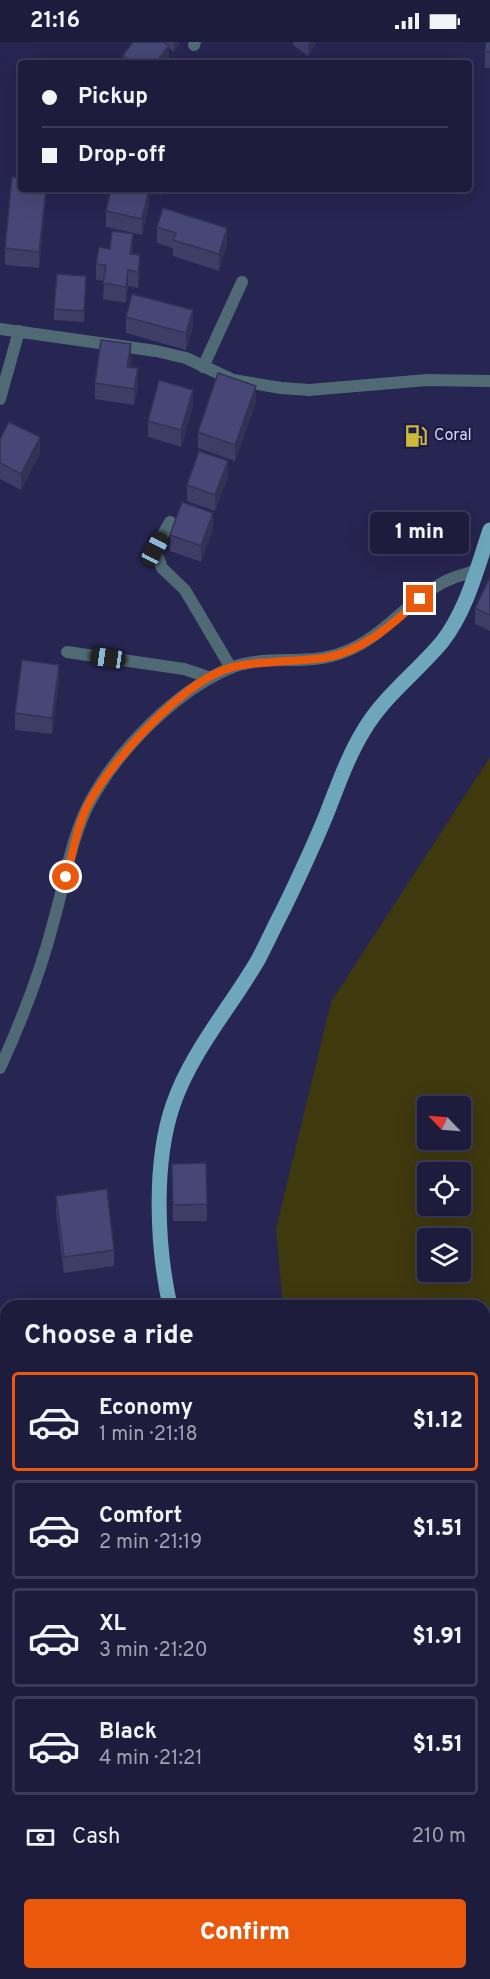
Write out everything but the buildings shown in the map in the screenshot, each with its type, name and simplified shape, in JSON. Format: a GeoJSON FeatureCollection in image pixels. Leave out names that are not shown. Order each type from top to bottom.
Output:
{"type":"FeatureCollection","features":[{"type":"Feature","properties":{"kind":"main road"},"geometry":{"type":"LineString","coordinates":[[169,1300],[162,1257],[161,1174],[162,1147],[173,1103],[190,1068],[258,960],[295,885],[349,757],[363,731],[385,702],[443,640],[454,623],[478,570],[490,530]]}},
{"type":"Feature","properties":{"kind":"street"},"geometry":{"type":"LineString","coordinates":[[203,367],[242,282]]}},
{"type":"Feature","properties":{"kind":"street"},"geometry":{"type":"LineString","coordinates":[[0,329],[156,351],[186,358],[233,380],[309,390],[427,380],[490,381]]}},
{"type":"Feature","properties":{"kind":"street"},"geometry":{"type":"LineString","coordinates":[[0,399],[19,331]]}},
{"type":"Feature","properties":{"kind":"street"},"geometry":{"type":"LineString","coordinates":[[170,522],[155,549],[162,568],[185,590],[231,668]]}},
{"type":"Feature","properties":{"kind":"street"},"geometry":{"type":"LineString","coordinates":[[0,1068],[42,966],[80,826],[89,803],[118,763],[159,717],[186,693],[231,668],[325,658],[344,653],[375,637],[439,584],[478,570]]}},
{"type":"Feature","properties":{"kind":"street"},"geometry":{"type":"LineString","coordinates":[[67,652],[184,669],[211,678]]}},
{"type":"Feature","properties":{"kind":"shaded area"},"geometry":{"type":"Polygon","coordinates":[[[490,757],[490,1300],[282,1300],[276,1229],[331,1002],[490,757]]]}},
{"type":"Feature","properties":{"kind":"place","name":"Coral"},"geometry":{"type":"Point","coordinates":[416,436]}},
{"type":"Feature","properties":{"kind":"route"},"geometry":{"type":"LineString","coordinates":[[66,877],[89,803],[118,763],[178,699],[201,682],[231,668],[260,663],[325,658],[344,653],[375,637],[420,599]]}}]}
